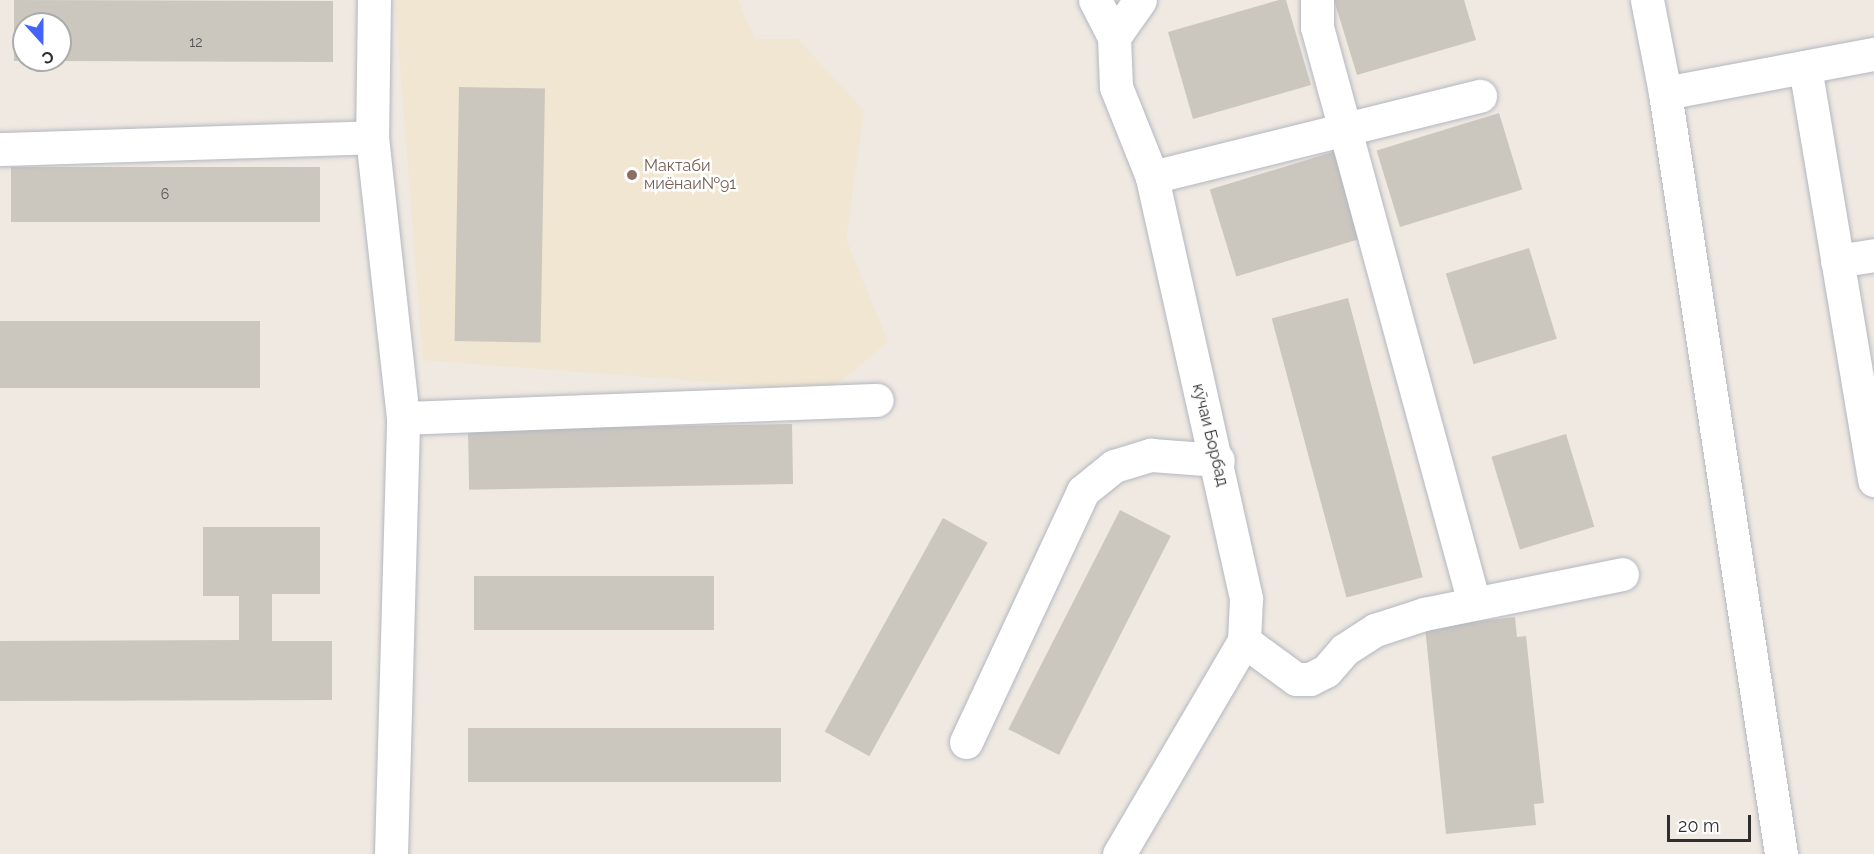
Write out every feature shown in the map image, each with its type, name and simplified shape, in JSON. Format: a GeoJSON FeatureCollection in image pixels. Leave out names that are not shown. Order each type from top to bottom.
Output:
{"type":"FeatureCollection","features":[{"type":"Feature","properties":{"kind":"street"},"geometry":{"type":"LineString","coordinates":[[374,0],[372,136],[403,418],[391,854]]}},
{"type":"Feature","properties":{"kind":"street"},"geometry":{"type":"LineString","coordinates":[[1095,0],[1114,37],[1140,0]]}},
{"type":"Feature","properties":{"kind":"street"},"geometry":{"type":"LineString","coordinates":[[1317,0],[1317,27],[1474,603]]}},
{"type":"Feature","properties":{"kind":"street"},"geometry":{"type":"LineString","coordinates":[[1647,0],[1665,93],[1781,854]]}},
{"type":"Feature","properties":{"kind":"street","name":"кӯчаи Борбад"},"geometry":{"type":"LineString","coordinates":[[1114,37],[1116,87],[1152,177],[1186,339],[1218,460],[1246,598],[1244,641],[1119,854]]}},
{"type":"Feature","properties":{"kind":"street"},"geometry":{"type":"LineString","coordinates":[[1665,93],[1874,54]]}},
{"type":"Feature","properties":{"kind":"street"},"geometry":{"type":"LineString","coordinates":[[1805,67],[1874,480]]}},
{"type":"Feature","properties":{"kind":"street"},"geometry":{"type":"LineString","coordinates":[[1152,177],[1480,96]]}},
{"type":"Feature","properties":{"kind":"street"},"geometry":{"type":"LineString","coordinates":[[0,149],[372,136]]}},
{"type":"Feature","properties":{"kind":"street"},"geometry":{"type":"LineString","coordinates":[[1837,261],[1874,255]]}},
{"type":"Feature","properties":{"kind":"street"},"geometry":{"type":"LineString","coordinates":[[403,418],[877,400]]}},
{"type":"Feature","properties":{"kind":"street"},"geometry":{"type":"LineString","coordinates":[[966,742],[1083,491],[1114,466],[1151,455],[1218,460]]}},
{"type":"Feature","properties":{"kind":"street"},"geometry":{"type":"LineString","coordinates":[[1244,641],[1296,679],[1310,679],[1326,671],[1344,650],[1375,630],[1474,603],[1622,574]]}},
{"type":"Feature","properties":{"kind":"shaded area","name":"Мактаби миёнаи№91"},"geometry":{"type":"Polygon","coordinates":[[[395,0],[738,0],[755,39],[798,39],[864,111],[846,239],[888,342],[829,391],[423,360],[395,0]]]}},
{"type":"Feature","properties":{"kind":"building"},"geometry":{"type":"Polygon","coordinates":[[[14,0],[333,1],[333,62],[72,61],[72,12],[14,12],[14,0]]]}},
{"type":"Feature","properties":{"kind":"building"},"geometry":{"type":"Polygon","coordinates":[[[1279,0],[1286,0],[1311,85],[1193,119],[1168,32],[1279,0]]]}},
{"type":"Feature","properties":{"kind":"building"},"geometry":{"type":"Polygon","coordinates":[[[1334,0],[1464,0],[1476,40],[1357,75],[1334,0]]]}},
{"type":"Feature","properties":{"kind":"building"},"geometry":{"type":"Polygon","coordinates":[[[459,87],[545,89],[541,342],[455,341],[459,87]]]}},
{"type":"Feature","properties":{"kind":"building"},"geometry":{"type":"Polygon","coordinates":[[[1499,113],[1522,190],[1400,227],[1377,150],[1499,113]]]}},
{"type":"Feature","properties":{"kind":"building"},"geometry":{"type":"Polygon","coordinates":[[[1336,151],[1363,238],[1236,277],[1210,190],[1336,151]]]}},
{"type":"Feature","properties":{"kind":"building"},"geometry":{"type":"Polygon","coordinates":[[[11,167],[320,167],[320,222],[11,222],[11,167]]]}},
{"type":"Feature","properties":{"kind":"building"},"geometry":{"type":"Polygon","coordinates":[[[1529,248],[1557,339],[1474,364],[1446,273],[1529,248]]]}},
{"type":"Feature","properties":{"kind":"building"},"geometry":{"type":"Polygon","coordinates":[[[1348,298],[1423,577],[1346,598],[1272,318],[1348,298]]]}},
{"type":"Feature","properties":{"kind":"building"},"geometry":{"type":"Polygon","coordinates":[[[0,321],[260,321],[260,388],[0,388],[0,321]]]}},
{"type":"Feature","properties":{"kind":"building"},"geometry":{"type":"Polygon","coordinates":[[[792,424],[793,484],[469,490],[468,430],[792,424]]]}},
{"type":"Feature","properties":{"kind":"building"},"geometry":{"type":"Polygon","coordinates":[[[1566,434],[1594,527],[1520,550],[1491,457],[1566,434]]]}},
{"type":"Feature","properties":{"kind":"building"},"geometry":{"type":"Polygon","coordinates":[[[1120,510],[1171,536],[1059,755],[1008,729],[1120,510]]]}},
{"type":"Feature","properties":{"kind":"building"},"geometry":{"type":"Polygon","coordinates":[[[943,518],[988,543],[869,756],[825,731],[943,518]]]}},
{"type":"Feature","properties":{"kind":"building"},"geometry":{"type":"Polygon","coordinates":[[[203,527],[320,527],[320,594],[272,594],[272,641],[332,641],[332,700],[0,701],[0,641],[239,640],[239,596],[203,596],[203,527]]]}},
{"type":"Feature","properties":{"kind":"building"},"geometry":{"type":"Polygon","coordinates":[[[474,576],[714,576],[714,630],[474,630],[474,576]]]}},
{"type":"Feature","properties":{"kind":"building"},"geometry":{"type":"Polygon","coordinates":[[[1515,617],[1517,637],[1526,636],[1544,803],[1534,804],[1536,825],[1446,834],[1425,627],[1515,617]]]}},
{"type":"Feature","properties":{"kind":"building"},"geometry":{"type":"Polygon","coordinates":[[[468,728],[781,728],[781,782],[468,782],[468,728]]]}},
{"type":"Feature","properties":{"kind":"place","name":"Мактаби миёнаи№91"},"geometry":{"type":"Point","coordinates":[632,175]}}]}
